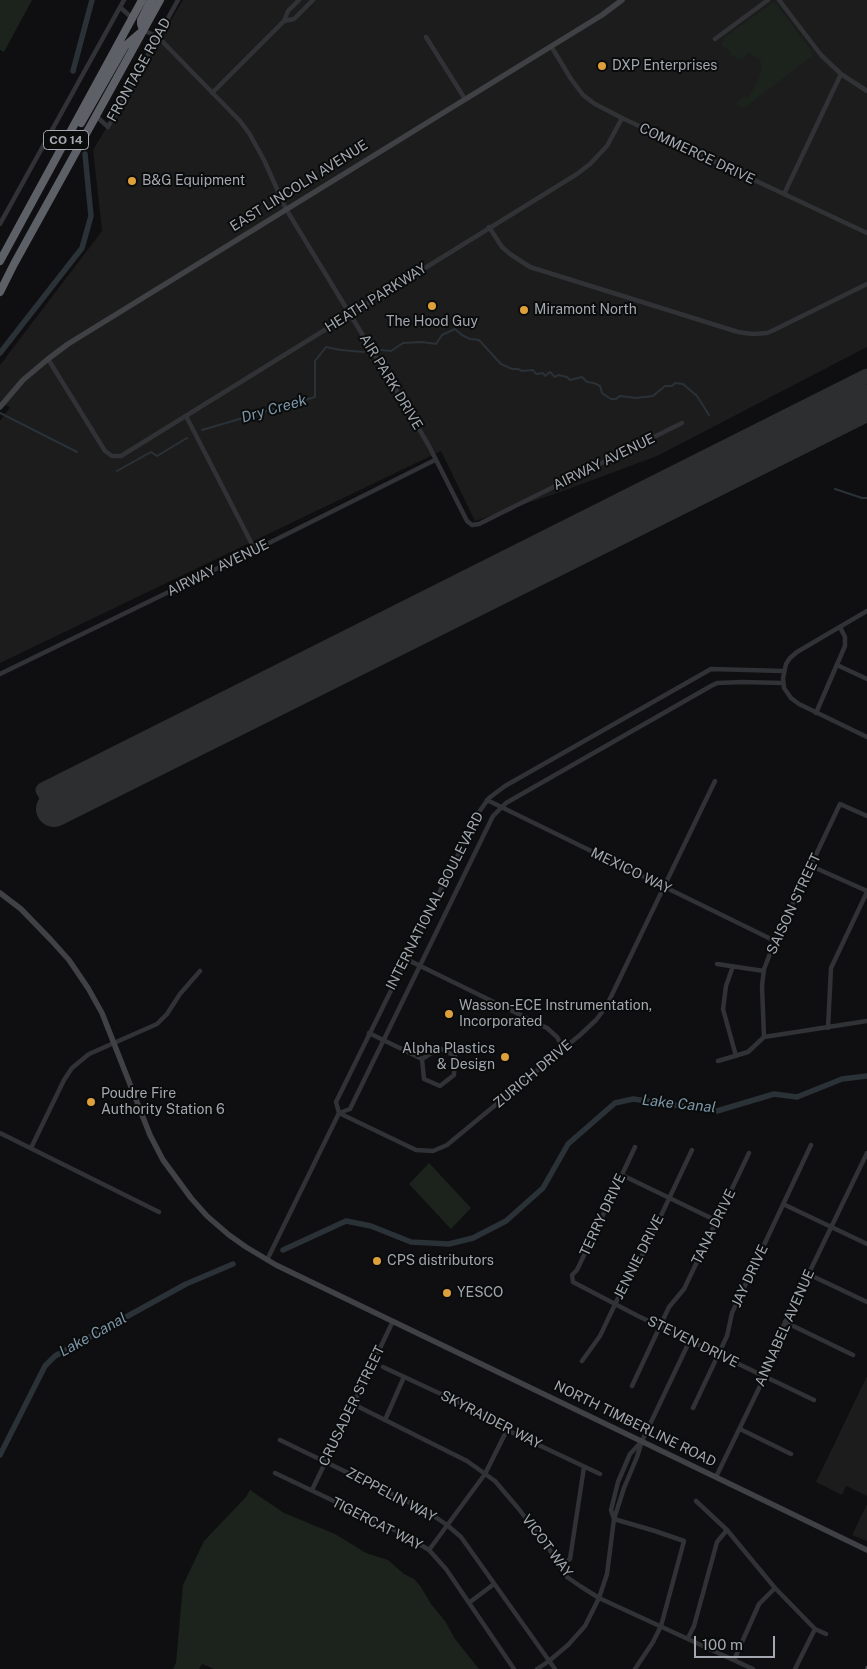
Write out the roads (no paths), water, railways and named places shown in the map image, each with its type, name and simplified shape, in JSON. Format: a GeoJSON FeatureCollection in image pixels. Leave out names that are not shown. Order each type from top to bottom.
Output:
{"type":"FeatureCollection","features":[{"type":"Feature","properties":{"kind":"highway","name":"CO 14"},"geometry":{"type":"LineString","coordinates":[[0,261],[142,0]]}},
{"type":"Feature","properties":{"kind":"highway"},"geometry":{"type":"LineString","coordinates":[[43,182],[79,127],[125,46],[144,30],[141,28],[141,20],[151,0]]}},
{"type":"Feature","properties":{"kind":"highway","name":"CO 14"},"geometry":{"type":"LineString","coordinates":[[0,292],[160,0]]}},
{"type":"Feature","properties":{"kind":"main road","name":"EAST LINCOLN AVENUE"},"geometry":{"type":"LineString","coordinates":[[0,407],[23,380],[68,344],[551,46],[622,0]]}},
{"type":"Feature","properties":{"kind":"main road","name":"NORTH TIMBERLINE ROAD"},"geometry":{"type":"LineString","coordinates":[[0,893],[21,909],[69,960],[98,1005],[150,1135],[170,1171],[207,1216],[246,1247],[266,1260],[867,1550]]}},
{"type":"Feature","properties":{"kind":"street"},"geometry":{"type":"LineString","coordinates":[[0,224],[124,0]]}},
{"type":"Feature","properties":{"kind":"street","name":"FRONTAGE ROAD"},"geometry":{"type":"LineString","coordinates":[[96,116],[108,127],[178,0]]}},
{"type":"Feature","properties":{"kind":"street"},"geometry":{"type":"LineString","coordinates":[[212,93],[284,21],[288,11],[299,0]]}},
{"type":"Feature","properties":{"kind":"street"},"geometry":{"type":"LineString","coordinates":[[284,21],[294,19],[313,0]]}},
{"type":"Feature","properties":{"kind":"street"},"geometry":{"type":"LineString","coordinates":[[715,39],[768,0]]}},
{"type":"Feature","properties":{"kind":"street"},"geometry":{"type":"LineString","coordinates":[[779,0],[809,42],[821,55],[841,74],[867,91]]}},
{"type":"Feature","properties":{"kind":"street"},"geometry":{"type":"LineString","coordinates":[[120,7],[132,18]]}},
{"type":"Feature","properties":{"kind":"street","name":"AIR PARK DRIVE"},"geometry":{"type":"LineString","coordinates":[[144,30],[158,37],[240,121],[255,143],[286,209],[401,398],[467,521],[472,525]]}},
{"type":"Feature","properties":{"kind":"street"},"geometry":{"type":"LineString","coordinates":[[426,37],[465,99]]}},
{"type":"Feature","properties":{"kind":"street","name":"COMMERCE DRIVE"},"geometry":{"type":"LineString","coordinates":[[551,46],[571,79],[584,95],[595,104],[867,233]]}},
{"type":"Feature","properties":{"kind":"street"},"geometry":{"type":"LineString","coordinates":[[784,194],[841,74]]}},
{"type":"Feature","properties":{"kind":"street","name":"HEATH PARKWAY"},"geometry":{"type":"LineString","coordinates":[[48,359],[105,451],[112,456],[121,456],[577,174],[590,164],[607,146],[622,118]]}},
{"type":"Feature","properties":{"kind":"street"},"geometry":{"type":"LineString","coordinates":[[489,227],[510,254],[530,267],[738,332],[752,334],[774,330],[867,284]]}},
{"type":"Feature","properties":{"kind":"street"},"geometry":{"type":"LineString","coordinates":[[186,416],[255,550]]}},
{"type":"Feature","properties":{"kind":"street","name":"AIRWAY AVENUE"},"geometry":{"type":"LineString","coordinates":[[472,525],[479,524],[682,424]]}},
{"type":"Feature","properties":{"kind":"street","name":"AIRWAY AVENUE"},"geometry":{"type":"LineString","coordinates":[[0,674],[435,460]]}},
{"type":"Feature","properties":{"kind":"street"},"geometry":{"type":"LineString","coordinates":[[867,611],[797,652],[790,658],[783,671],[783,680],[791,698],[816,713],[867,737]]}},
{"type":"Feature","properties":{"kind":"street"},"geometry":{"type":"LineString","coordinates":[[816,713],[846,642],[840,627]]}},
{"type":"Feature","properties":{"kind":"street"},"geometry":{"type":"LineString","coordinates":[[837,665],[867,678]]}},
{"type":"Feature","properties":{"kind":"street","name":"INTERNATIONAL BOULEVARD"},"geometry":{"type":"LineString","coordinates":[[339,1114],[336,1102],[368,1033],[479,812],[488,800],[505,786],[711,669],[783,671]]}},
{"type":"Feature","properties":{"kind":"street","name":"INTERNATIONAL BOULEVARD"},"geometry":{"type":"LineString","coordinates":[[266,1260],[339,1114],[350,1109],[493,816],[506,803],[711,686],[783,680]]}},
{"type":"Feature","properties":{"kind":"street","name":"ZURICH DRIVE"},"geometry":{"type":"LineString","coordinates":[[339,1114],[416,1150],[433,1151],[447,1146],[596,1020],[606,1007],[714,781]]}},
{"type":"Feature","properties":{"kind":"street","name":"MEXICO WAY"},"geometry":{"type":"LineString","coordinates":[[488,800],[775,941]]}},
{"type":"Feature","properties":{"kind":"street","name":"SAISON STREET"},"geometry":{"type":"LineString","coordinates":[[764,1037],[762,986],[764,971],[775,941],[840,804],[867,816]]}},
{"type":"Feature","properties":{"kind":"street"},"geometry":{"type":"LineString","coordinates":[[811,866],[867,891],[831,968],[828,1028]]}},
{"type":"Feature","properties":{"kind":"street"},"geometry":{"type":"LineString","coordinates":[[406,958],[547,1028],[557,1037],[562,1048]]}},
{"type":"Feature","properties":{"kind":"street"},"geometry":{"type":"LineString","coordinates":[[717,964],[764,971]]}},
{"type":"Feature","properties":{"kind":"street"},"geometry":{"type":"LineString","coordinates":[[733,966],[726,986],[723,1009],[736,1056]]}},
{"type":"Feature","properties":{"kind":"street"},"geometry":{"type":"LineString","coordinates":[[31,1148],[64,1080],[72,1068],[90,1054],[157,1024],[167,1014],[180,994],[200,970]]}},
{"type":"Feature","properties":{"kind":"street"},"geometry":{"type":"LineString","coordinates":[[718,1061],[748,1052],[764,1037],[867,1021]]}},
{"type":"Feature","properties":{"kind":"street"},"geometry":{"type":"LineString","coordinates":[[368,1033],[422,1059]]}},
{"type":"Feature","properties":{"kind":"street"},"geometry":{"type":"LineString","coordinates":[[439,1048],[455,1056],[454,1075],[440,1086],[424,1078],[422,1059],[439,1048]]}},
{"type":"Feature","properties":{"kind":"street"},"geometry":{"type":"LineString","coordinates":[[0,1133],[90,1176],[159,1212]]}},
{"type":"Feature","properties":{"kind":"street","name":"JAY DRIVE"},"geometry":{"type":"LineString","coordinates":[[693,1408],[727,1336],[732,1313],[811,1145]]}},
{"type":"Feature","properties":{"kind":"street","name":"TERRY DRIVE"},"geometry":{"type":"LineString","coordinates":[[573,1282],[572,1275],[577,1270],[635,1147]]}},
{"type":"Feature","properties":{"kind":"street","name":"JENNIE DRIVE"},"geometry":{"type":"LineString","coordinates":[[582,1361],[600,1336],[627,1279],[640,1260],[692,1150]]}},
{"type":"Feature","properties":{"kind":"street","name":"ANNABEL AVENUE"},"geometry":{"type":"LineString","coordinates":[[716,1477],[778,1349],[780,1333],[785,1322],[867,1153]]}},
{"type":"Feature","properties":{"kind":"street","name":"TANA DRIVE"},"geometry":{"type":"LineString","coordinates":[[660,1326],[684,1289],[749,1154]]}},
{"type":"Feature","properties":{"kind":"street"},"geometry":{"type":"LineString","coordinates":[[622,1175],[717,1221]]}},
{"type":"Feature","properties":{"kind":"street"},"geometry":{"type":"LineString","coordinates":[[784,1204],[867,1244]]}},
{"type":"Feature","properties":{"kind":"street"},"geometry":{"type":"LineString","coordinates":[[808,1274],[867,1302]]}},
{"type":"Feature","properties":{"kind":"street","name":"STEVEN DRIVE"},"geometry":{"type":"LineString","coordinates":[[573,1282],[814,1400]]}},
{"type":"Feature","properties":{"kind":"street","name":"CRUSADER STREET"},"geometry":{"type":"LineString","coordinates":[[312,1490],[393,1321]]}},
{"type":"Feature","properties":{"kind":"street"},"geometry":{"type":"LineString","coordinates":[[785,1322],[854,1355]]}},
{"type":"Feature","properties":{"kind":"street"},"geometry":{"type":"LineString","coordinates":[[632,1386],[660,1326]]}},
{"type":"Feature","properties":{"kind":"street"},"geometry":{"type":"LineString","coordinates":[[537,1669],[550,1661],[568,1645],[585,1626],[599,1598],[607,1574],[614,1519],[624,1488],[638,1457],[642,1441],[690,1340]]}},
{"type":"Feature","properties":{"kind":"street","name":"SKYRAIDER WAY"},"geometry":{"type":"LineString","coordinates":[[383,1367],[486,1416],[507,1430],[600,1474]]}},
{"type":"Feature","properties":{"kind":"street"},"geometry":{"type":"LineString","coordinates":[[385,1420],[404,1377]]}},
{"type":"Feature","properties":{"kind":"street","name":"VICOT WAY"},"geometry":{"type":"LineString","coordinates":[[353,1404],[467,1461],[495,1481],[518,1508],[568,1577],[599,1598],[752,1669]]}},
{"type":"Feature","properties":{"kind":"street"},"geometry":{"type":"LineString","coordinates":[[429,1550],[485,1474],[507,1430]]}},
{"type":"Feature","properties":{"kind":"street"},"geometry":{"type":"LineString","coordinates":[[740,1430],[791,1454]]}},
{"type":"Feature","properties":{"kind":"street","name":"ZEPPELIN WAY"},"geometry":{"type":"LineString","coordinates":[[280,1440],[425,1510],[461,1537],[555,1669]]}},
{"type":"Feature","properties":{"kind":"street"},"geometry":{"type":"LineString","coordinates":[[614,1519],[611,1510],[618,1482],[630,1454],[642,1441]]}},
{"type":"Feature","properties":{"kind":"street"},"geometry":{"type":"LineString","coordinates":[[560,1566],[570,1559],[584,1466]]}},
{"type":"Feature","properties":{"kind":"street","name":"TIGERCAT WAY"},"geometry":{"type":"LineString","coordinates":[[275,1473],[403,1534],[429,1550],[446,1569],[470,1602],[514,1669]]}},
{"type":"Feature","properties":{"kind":"street"},"geometry":{"type":"LineString","coordinates":[[696,1501],[727,1530],[775,1588],[815,1629],[826,1634]]}},
{"type":"Feature","properties":{"kind":"street"},"geometry":{"type":"LineString","coordinates":[[614,1519],[655,1530],[684,1541],[661,1626],[653,1642],[634,1669]]}},
{"type":"Feature","properties":{"kind":"street"},"geometry":{"type":"LineString","coordinates":[[688,1638],[694,1626],[718,1542],[727,1530]]}},
{"type":"Feature","properties":{"kind":"street"},"geometry":{"type":"LineString","coordinates":[[470,1602],[494,1584]]}},
{"type":"Feature","properties":{"kind":"street"},"geometry":{"type":"LineString","coordinates":[[734,1660],[760,1604],[775,1588]]}},
{"type":"Feature","properties":{"kind":"street"},"geometry":{"type":"LineString","coordinates":[[795,1669],[815,1629]]}},
{"type":"Feature","properties":{"kind":"waterway"},"geometry":{"type":"LineString","coordinates":[[73,71],[92,0]]}},
{"type":"Feature","properties":{"kind":"waterway"},"geometry":{"type":"LineString","coordinates":[[0,353],[82,248],[91,216],[85,154]]}},
{"type":"Feature","properties":{"kind":"waterway","name":"Dry Creek"},"geometry":{"type":"LineString","coordinates":[[381,350],[391,351],[403,343],[422,342],[436,344],[442,335],[455,329],[470,339],[479,340],[501,364],[512,369],[522,371],[533,370],[536,374],[543,373],[545,376],[550,372],[555,377],[558,375],[567,377],[570,380],[582,377],[587,382],[600,386],[602,393],[611,399],[616,399],[620,396],[636,398],[653,396],[665,386],[672,386],[675,383],[683,384],[697,396],[709,415]]}},
{"type":"Feature","properties":{"kind":"waterway","name":"Dry Creek"},"geometry":{"type":"LineString","coordinates":[[202,430],[315,397],[315,361],[326,347],[364,352]]}},
{"type":"Feature","properties":{"kind":"waterway","name":"Dry Creek"},"geometry":{"type":"LineString","coordinates":[[0,413],[77,452]]}},
{"type":"Feature","properties":{"kind":"waterway","name":"Dry Creek"},"geometry":{"type":"LineString","coordinates":[[117,471],[151,452],[157,456],[187,438]]}},
{"type":"Feature","properties":{"kind":"waterway","name":"Dry Creek"},"geometry":{"type":"LineString","coordinates":[[835,489],[867,498]]}},
{"type":"Feature","properties":{"kind":"waterway","name":"Lake Canal"},"geometry":{"type":"LineString","coordinates":[[283,1250],[346,1221],[371,1226],[411,1242],[449,1244],[473,1238],[506,1221],[543,1188],[568,1144],[615,1103],[633,1099],[717,1111],[774,1094],[797,1097],[842,1079],[867,1076]]}},
{"type":"Feature","properties":{"kind":"waterway","name":"Lake Canal"},"geometry":{"type":"LineString","coordinates":[[0,1455],[45,1366],[55,1356],[186,1284],[233,1264]]}},
{"type":"Feature","properties":{"kind":"place","name":"DXP Enterprises"},"geometry":{"type":"Point","coordinates":[602,66]}},
{"type":"Feature","properties":{"kind":"place","name":"B&G Equipment"},"geometry":{"type":"Point","coordinates":[132,181]}},
{"type":"Feature","properties":{"kind":"place","name":"The Hood Guy"},"geometry":{"type":"Point","coordinates":[432,306]}},
{"type":"Feature","properties":{"kind":"place","name":"Miramont North"},"geometry":{"type":"Point","coordinates":[524,310]}},
{"type":"Feature","properties":{"kind":"place","name":"Wasson-ECE Instrumentation, Incorporated"},"geometry":{"type":"Point","coordinates":[449,1014]}},
{"type":"Feature","properties":{"kind":"place","name":"Alpha Plastics & Design"},"geometry":{"type":"Point","coordinates":[505,1057]}},
{"type":"Feature","properties":{"kind":"place","name":"Poudre Fire Authority Station 6"},"geometry":{"type":"Point","coordinates":[91,1102]}},
{"type":"Feature","properties":{"kind":"place","name":"CPS distributors"},"geometry":{"type":"Point","coordinates":[377,1261]}},
{"type":"Feature","properties":{"kind":"place","name":"YESCO"},"geometry":{"type":"Point","coordinates":[447,1293]}}]}
